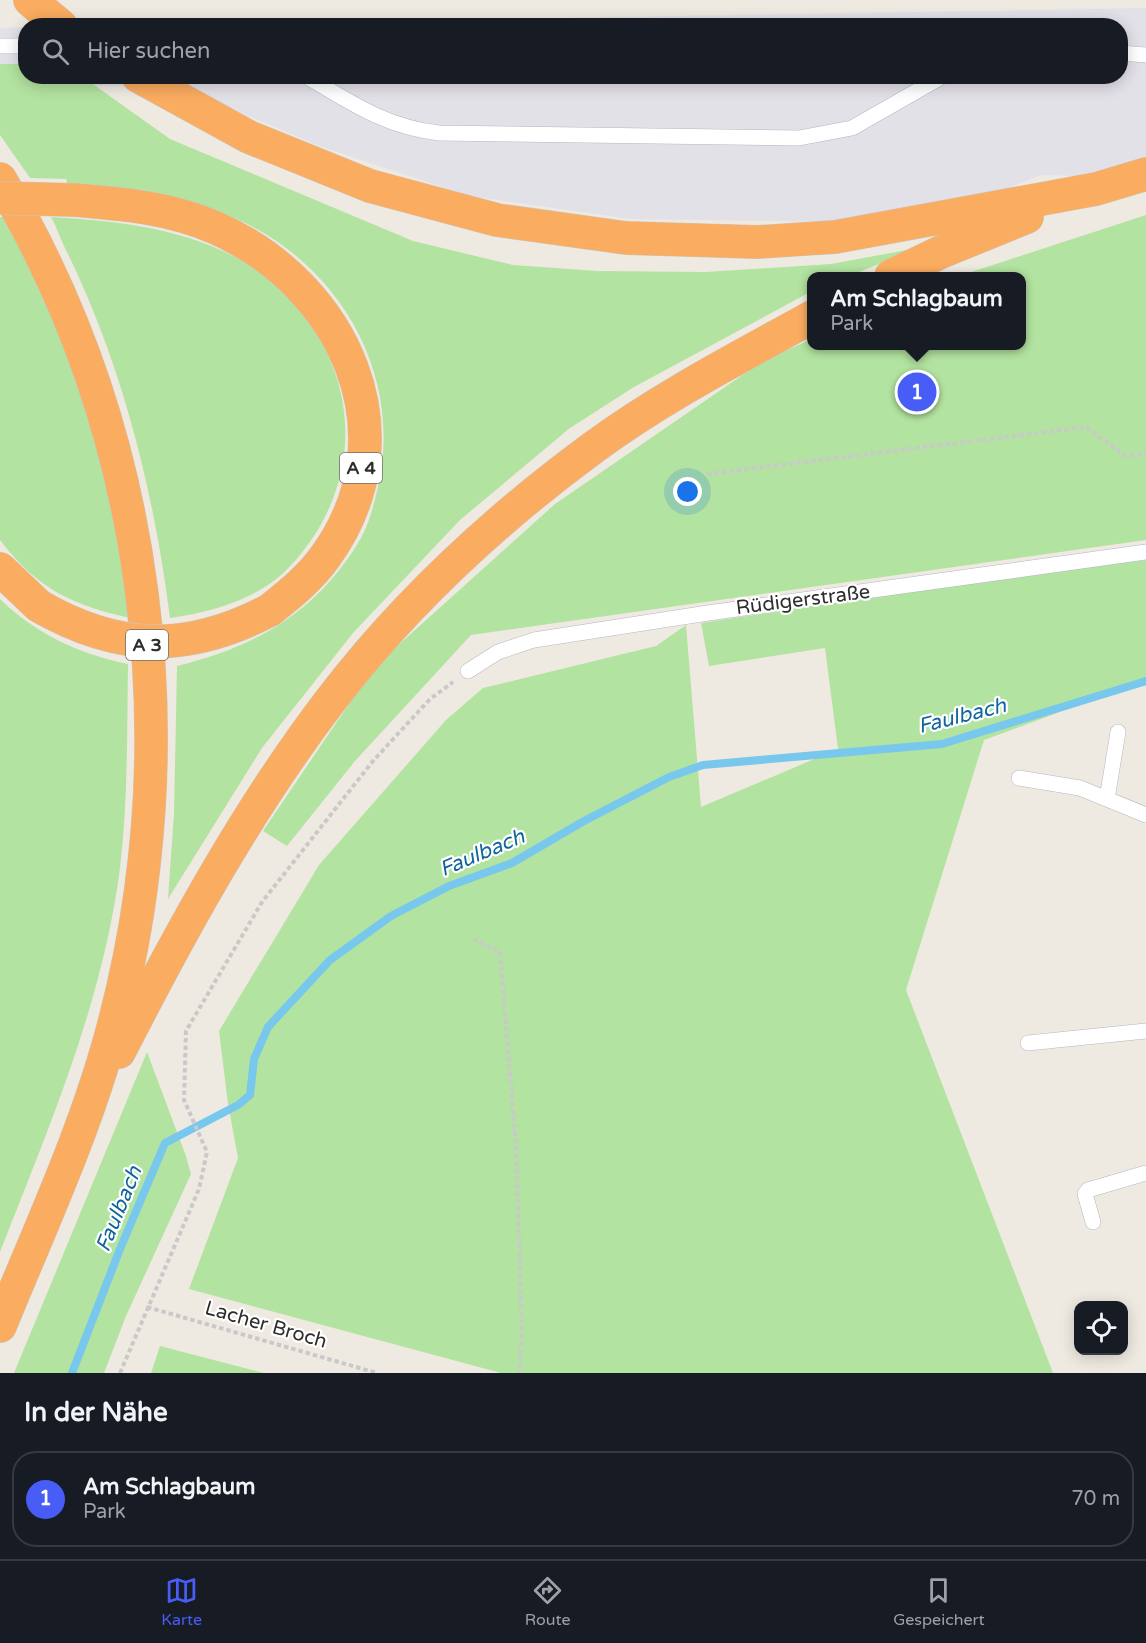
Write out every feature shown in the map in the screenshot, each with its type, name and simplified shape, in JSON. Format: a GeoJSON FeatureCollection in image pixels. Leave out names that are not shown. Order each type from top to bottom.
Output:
{"type":"FeatureCollection","features":[{"type":"Feature","properties":{"kind":"highway"},"geometry":{"type":"LineString","coordinates":[[30,0],[51,18]]}},
{"type":"Feature","properties":{"kind":"highway"},"geometry":{"type":"LineString","coordinates":[[153,84],[249,137],[370,186],[497,220],[626,238],[757,242],[836,237],[1096,189]]}},
{"type":"Feature","properties":{"kind":"highway"},"geometry":{"type":"LineString","coordinates":[[899,272],[941,252],[1096,189],[1146,174]]}},
{"type":"Feature","properties":{"kind":"highway","name":"A 3"},"geometry":{"type":"LineString","coordinates":[[0,179],[23,218],[68,312],[103,410],[129,512],[146,615],[152,719],[148,835],[136,927],[113,1029],[80,1128]]}},
{"type":"Feature","properties":{"kind":"highway","name":"A 4"},"geometry":{"type":"LineString","coordinates":[[0,198],[75,200],[156,209],[217,229],[272,261],[297,281],[318,305],[340,337],[355,373],[363,411],[364,449],[358,487],[345,524],[325,557],[300,586],[270,610],[238,626],[206,637],[171,642],[148,642],[102,635],[69,623],[39,606],[0,569]]}},
{"type":"Feature","properties":{"kind":"highway"},"geometry":{"type":"LineString","coordinates":[[0,1326],[80,1128],[177,944],[276,775],[331,700],[390,630],[454,563],[523,502],[596,446],[673,395],[807,320]]}},
{"type":"Feature","properties":{"kind":"lane"},"geometry":{"type":"LineString","coordinates":[[0,46],[18,46]]}},
{"type":"Feature","properties":{"kind":"lane"},"geometry":{"type":"LineString","coordinates":[[1128,54],[1146,55]]}},
{"type":"Feature","properties":{"kind":"lane"},"geometry":{"type":"LineString","coordinates":[[320,84],[385,122],[411,130],[439,133],[799,138],[852,128],[929,84]]}},
{"type":"Feature","properties":{"kind":"lane","name":"Rüdigerstraße"},"geometry":{"type":"LineString","coordinates":[[468,671],[498,652],[534,640],[708,613],[1146,552]]}},
{"type":"Feature","properties":{"kind":"lane"},"geometry":{"type":"LineString","coordinates":[[1107,799],[1118,732]]}},
{"type":"Feature","properties":{"kind":"lane"},"geometry":{"type":"LineString","coordinates":[[1019,778],[1080,788],[1146,815]]}},
{"type":"Feature","properties":{"kind":"lane"},"geometry":{"type":"LineString","coordinates":[[1028,1043],[1146,1031]]}},
{"type":"Feature","properties":{"kind":"lane"},"geometry":{"type":"LineString","coordinates":[[1093,1221],[1085,1194],[1088,1190],[1146,1173]]}},
{"type":"Feature","properties":{"kind":"path"},"geometry":{"type":"LineString","coordinates":[[707,474],[1086,427],[1126,456],[1146,454]]}},
{"type":"Feature","properties":{"kind":"path"},"geometry":{"type":"LineString","coordinates":[[120,1373],[200,1189],[207,1152],[184,1100],[186,1031],[262,902],[373,761],[429,699],[468,671]]}},
{"type":"Feature","properties":{"kind":"path"},"geometry":{"type":"LineString","coordinates":[[472,939],[500,952],[516,1146],[522,1336],[519,1373]]}},
{"type":"Feature","properties":{"kind":"path","name":"Lacher Broch"},"geometry":{"type":"LineString","coordinates":[[147,1307],[377,1373]]}},
{"type":"Feature","properties":{"kind":"shaded area"},"geometry":{"type":"Polygon","coordinates":[[[1146,8],[1146,157],[1079,176],[1041,175],[978,200],[838,222],[630,219],[469,196],[319,146],[178,86],[0,86],[0,28],[18,27],[18,84],[1128,84],[1128,18],[552,18],[1146,8]]]}},
{"type":"Feature","properties":{"kind":"green space"},"geometry":{"type":"Polygon","coordinates":[[[0,64],[18,64],[18,84],[93,84],[170,139],[413,241],[513,265],[598,271],[706,272],[831,264],[907,250],[909,252],[859,272],[807,272],[807,294],[634,387],[570,428],[460,520],[353,633],[262,748],[168,899],[174,813],[177,666],[234,648],[283,622],[326,586],[344,563],[364,532],[379,482],[383,448],[382,414],[376,381],[366,349],[351,319],[308,267],[282,245],[233,217],[179,199],[123,188],[67,183],[66,179],[30,178],[0,135],[0,64]]]}},
{"type":"Feature","properties":{"kind":"green space"},"geometry":{"type":"Polygon","coordinates":[[[1146,215],[1146,540],[471,635],[355,761],[287,846],[263,831],[374,667],[555,504],[766,359],[807,341],[807,350],[1026,350],[1026,272],[971,272],[1146,215]]]}},
{"type":"Feature","properties":{"kind":"green space"},"geometry":{"type":"Polygon","coordinates":[[[0,217],[4,217],[15,226],[92,412],[134,619],[93,608],[43,584],[14,557],[0,540],[0,217]]]}},
{"type":"Feature","properties":{"kind":"green space"},"geometry":{"type":"Polygon","coordinates":[[[51,217],[134,225],[189,238],[215,248],[263,275],[291,300],[313,328],[330,359],[341,391],[345,425],[343,459],[335,494],[314,536],[283,573],[257,592],[221,607],[170,618],[145,477],[120,385],[87,296],[51,217]]]}},
{"type":"Feature","properties":{"kind":"green space"},"geometry":{"type":"Polygon","coordinates":[[[1146,560],[1146,680],[984,740],[906,990],[1053,1373],[501,1373],[189,1289],[238,1158],[228,1104],[219,1031],[319,865],[446,720],[483,688],[656,646],[686,625],[701,807],[838,749],[825,648],[709,666],[701,623],[972,582],[1146,560]]]}},
{"type":"Feature","properties":{"kind":"green space"},"geometry":{"type":"Polygon","coordinates":[[[0,599],[28,623],[59,641],[92,655],[128,664],[124,817],[120,868],[112,918],[101,967],[72,1063],[0,1252],[0,599]]]}},
{"type":"Feature","properties":{"kind":"green space"},"geometry":{"type":"Polygon","coordinates":[[[147,1052],[191,1174],[126,1316],[104,1373],[14,1373],[147,1052]]]}},
{"type":"Feature","properties":{"kind":"green space"},"geometry":{"type":"Polygon","coordinates":[[[160,1346],[264,1373],[151,1373],[160,1346]]]}},
{"type":"Feature","properties":{"kind":"waterway","name":"Faulbach"},"geometry":{"type":"LineString","coordinates":[[72,1373],[120,1249],[165,1143],[238,1105],[250,1095],[254,1059],[268,1027],[330,960],[391,916],[449,886],[512,863],[584,821],[669,777],[703,765],[942,744],[1146,681]]}},
{"type":"Feature","properties":{"kind":"place","name":"Am Schlagbaum"},"geometry":{"type":"Point","coordinates":[917,392]}}]}
